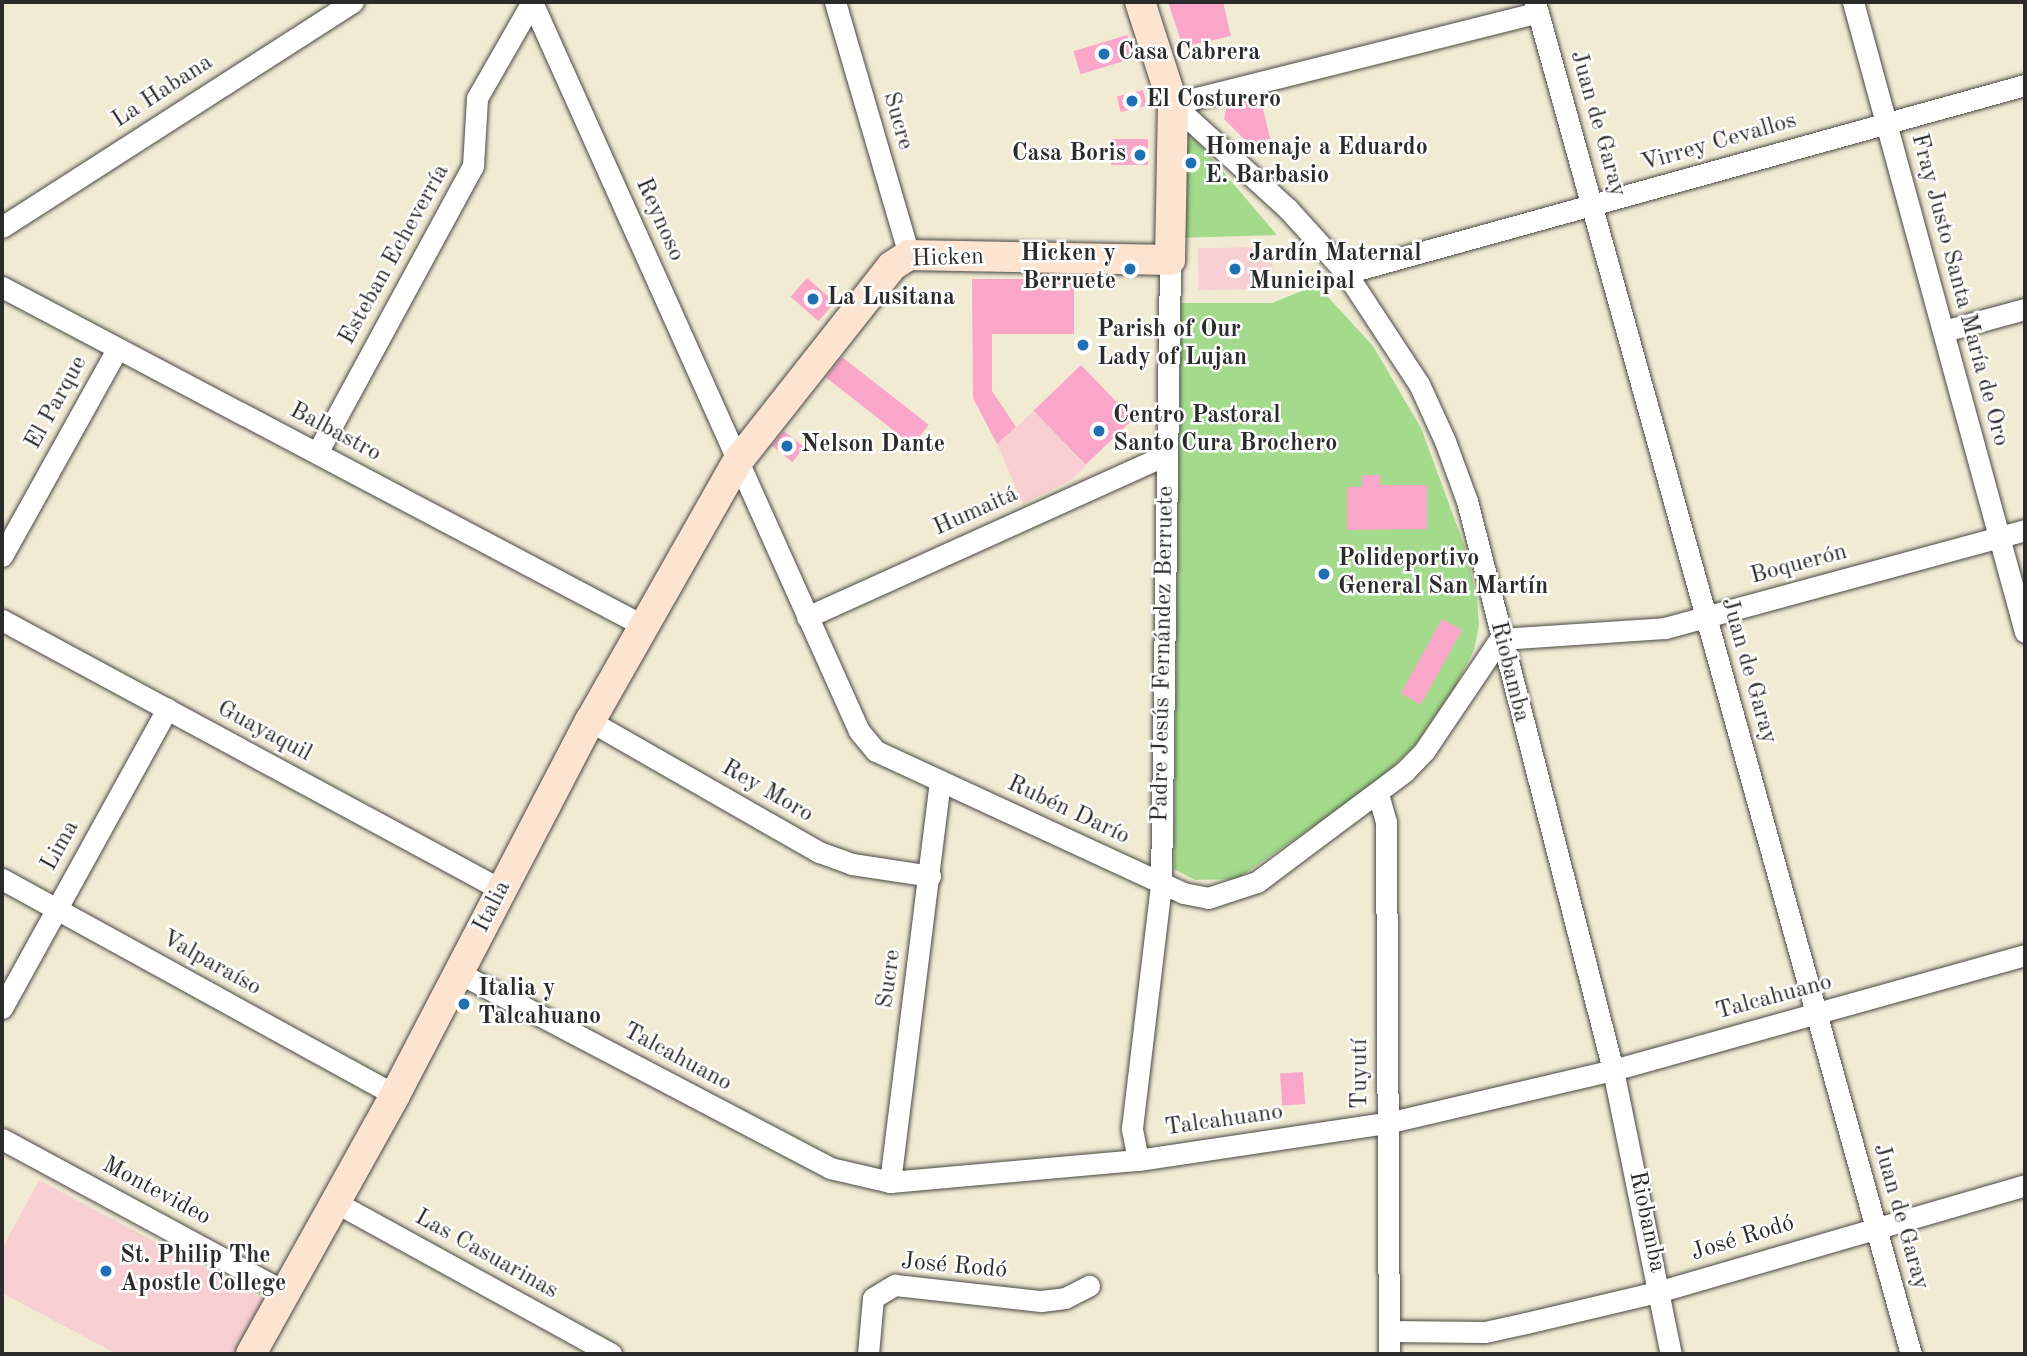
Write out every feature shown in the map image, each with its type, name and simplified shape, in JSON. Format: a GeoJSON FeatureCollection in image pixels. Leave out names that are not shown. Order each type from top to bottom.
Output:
{"type":"FeatureCollection","features":[{"type":"Feature","properties":{"kind":"street","name":"La Habana"},"geometry":{"type":"LineString","coordinates":[[2,227],[353,2]]}},
{"type":"Feature","properties":{"kind":"street","name":"Esteban Echeverría"},"geometry":{"type":"LineString","coordinates":[[317,453],[473,166],[477,98],[532,2]]}},
{"type":"Feature","properties":{"kind":"street","name":"Reynoso"},"geometry":{"type":"LineString","coordinates":[[532,2],[738,461]]}},
{"type":"Feature","properties":{"kind":"street","name":"Sucre"},"geometry":{"type":"LineString","coordinates":[[835,2],[909,256]]}},
{"type":"Feature","properties":{"kind":"street","name":"Riobamba"},"geometry":{"type":"LineString","coordinates":[[1140,2],[1173,104],[1288,209],[1346,273],[1419,384],[1446,441],[1468,501],[1500,639],[1613,1070],[1661,1291],[1671,1354]]}},
{"type":"Feature","properties":{"kind":"street","name":"Fray Justo Santa María de Oro"},"geometry":{"type":"LineString","coordinates":[[1853,2],[2025,632]]}},
{"type":"Feature","properties":{"kind":"street"},"geometry":{"type":"LineString","coordinates":[[1173,104],[1536,7]]}},
{"type":"Feature","properties":{"kind":"street","name":"Juan de Garay"},"geometry":{"type":"LineString","coordinates":[[1536,7],[1911,1354]]}},
{"type":"Feature","properties":{"kind":"street","name":"Virrey Cevallos"},"geometry":{"type":"LineString","coordinates":[[1346,273],[2025,85]]}},
{"type":"Feature","properties":{"kind":"street","name":"Padre Jesús Fernández Berruete"},"geometry":{"type":"LineString","coordinates":[[1138,1160],[1132,1128],[1161,883],[1173,104]]}},
{"type":"Feature","properties":{"kind":"street","name":"Hicken"},"geometry":{"type":"LineString","coordinates":[[738,461],[892,266],[909,256],[1170,260]]}},
{"type":"Feature","properties":{"kind":"street","name":"Balbastro"},"geometry":{"type":"LineString","coordinates":[[2,287],[644,626]]}},
{"type":"Feature","properties":{"kind":"street"},"geometry":{"type":"LineString","coordinates":[[1944,331],[2025,309]]}},
{"type":"Feature","properties":{"kind":"street","name":"El Parque"},"geometry":{"type":"LineString","coordinates":[[2,556],[117,349]]}},
{"type":"Feature","properties":{"kind":"street","name":"Humaitá"},"geometry":{"type":"LineString","coordinates":[[807,617],[1166,455]]}},
{"type":"Feature","properties":{"kind":"street","name":"Rubén Darío"},"geometry":{"type":"LineString","coordinates":[[738,461],[807,617],[868,744],[940,782],[1161,883],[1208,898],[1257,882],[1378,794],[1425,750],[1500,639]]}},
{"type":"Feature","properties":{"kind":"street","name":"Italia"},"geometry":{"type":"LineString","coordinates":[[251,1354],[395,1095],[590,721],[738,461]]}},
{"type":"Feature","properties":{"kind":"street","name":"Boquerón"},"geometry":{"type":"LineString","coordinates":[[1500,639],[1611,634],[1706,618],[2025,530]]}},
{"type":"Feature","properties":{"kind":"street","name":"Guayaquil"},"geometry":{"type":"LineString","coordinates":[[2,620],[502,890]]}},
{"type":"Feature","properties":{"kind":"street","name":"Lima"},"geometry":{"type":"LineString","coordinates":[[2,1008],[167,709]]}},
{"type":"Feature","properties":{"kind":"street","name":"Rey Moro"},"geometry":{"type":"LineString","coordinates":[[590,721],[819,852],[852,864],[930,876]]}},
{"type":"Feature","properties":{"kind":"street","name":"Sucre"},"geometry":{"type":"LineString","coordinates":[[890,1182],[940,782]]}},
{"type":"Feature","properties":{"kind":"street","name":"Tuyutí"},"geometry":{"type":"LineString","coordinates":[[1378,794],[1386,822],[1389,1354]]}},
{"type":"Feature","properties":{"kind":"street","name":"Valparaíso"},"geometry":{"type":"LineString","coordinates":[[2,879],[395,1095]]}},
{"type":"Feature","properties":{"kind":"street","name":"Talcahuano"},"geometry":{"type":"LineString","coordinates":[[459,973],[830,1168],[890,1182],[1138,1160],[1387,1124],[1613,1070],[2025,955]]}},
{"type":"Feature","properties":{"kind":"street","name":"Montevideo"},"geometry":{"type":"LineString","coordinates":[[2,1139],[285,1292]]}},
{"type":"Feature","properties":{"kind":"street","name":"José Rodó"},"geometry":{"type":"LineString","coordinates":[[1389,1331],[1485,1332],[1661,1291],[2025,1185]]}},
{"type":"Feature","properties":{"kind":"street","name":"Las Casuarinas"},"geometry":{"type":"LineString","coordinates":[[335,1202],[611,1354]]}},
{"type":"Feature","properties":{"kind":"street","name":"José Rodó"},"geometry":{"type":"LineString","coordinates":[[868,1354],[873,1298],[895,1285],[1041,1301],[1065,1298],[1089,1286]]}},
{"type":"Feature","properties":{"kind":"shaded area","name":"Jardín Maternal Municipal"},"geometry":{"type":"Polygon","coordinates":[[[1272,247],[1273,289],[1199,290],[1198,248],[1272,247]]]}},
{"type":"Feature","properties":{"kind":"shaded area"},"geometry":{"type":"Polygon","coordinates":[[[1034,411],[1086,466],[1071,480],[1023,504],[997,444],[1034,411]]]}},
{"type":"Feature","properties":{"kind":"shaded area","name":"St. Philip The Apostle College"},"geometry":{"type":"Polygon","coordinates":[[[39,1180],[263,1299],[233,1354],[117,1354],[2,1293],[2,1249],[39,1180]]]}},
{"type":"Feature","properties":{"kind":"green space"},"geometry":{"type":"Polygon","coordinates":[[[1183,136],[1196,140],[1277,235],[1174,238],[1183,136]]]}},
{"type":"Feature","properties":{"kind":"green space","name":"Polideportivo General San Martín"},"geometry":{"type":"Polygon","coordinates":[[[1317,285],[1373,346],[1421,428],[1466,550],[1477,599],[1479,625],[1474,650],[1456,685],[1416,744],[1377,782],[1237,879],[1195,880],[1174,869],[1181,303],[1272,303],[1317,285]]]}},
{"type":"Feature","properties":{"kind":"building"},"geometry":{"type":"Polygon","coordinates":[[[1168,2],[1223,2],[1231,36],[1183,47],[1168,2]]]}},
{"type":"Feature","properties":{"kind":"building","name":"Casa Cabrera"},"geometry":{"type":"Polygon","coordinates":[[[1127,35],[1134,58],[1080,74],[1073,51],[1127,35]]]}},
{"type":"Feature","properties":{"kind":"building","name":"El Costurero"},"geometry":{"type":"Polygon","coordinates":[[[1143,90],[1147,106],[1121,112],[1117,97],[1143,90]]]}},
{"type":"Feature","properties":{"kind":"building"},"geometry":{"type":"Polygon","coordinates":[[[1260,96],[1272,147],[1256,151],[1224,119],[1227,104],[1260,96]]]}},
{"type":"Feature","properties":{"kind":"building"},"geometry":{"type":"Polygon","coordinates":[[[1111,139],[1148,139],[1148,165],[1111,165],[1111,139]]]}},
{"type":"Feature","properties":{"kind":"building","name":"La Lusitana"},"geometry":{"type":"Polygon","coordinates":[[[807,278],[835,302],[819,321],[791,297],[807,278]]]}},
{"type":"Feature","properties":{"kind":"building"},"geometry":{"type":"Polygon","coordinates":[[[972,279],[1074,279],[1074,334],[992,334],[992,391],[1016,427],[997,444],[973,398],[972,279]]]}},
{"type":"Feature","properties":{"kind":"building"},"geometry":{"type":"Polygon","coordinates":[[[842,357],[929,425],[913,445],[826,377],[842,357]]]}},
{"type":"Feature","properties":{"kind":"building"},"geometry":{"type":"Polygon","coordinates":[[[1081,365],[1133,419],[1086,465],[1034,411],[1081,365]]]}},
{"type":"Feature","properties":{"kind":"building","name":"Nelson Dante"},"geometry":{"type":"Polygon","coordinates":[[[784,431],[804,447],[792,462],[772,446],[784,431]]]}},
{"type":"Feature","properties":{"kind":"building"},"geometry":{"type":"Polygon","coordinates":[[[1362,475],[1380,475],[1380,485],[1427,485],[1427,529],[1347,530],[1347,487],[1362,487],[1362,475]]]}},
{"type":"Feature","properties":{"kind":"building"},"geometry":{"type":"Polygon","coordinates":[[[1442,619],[1462,630],[1421,704],[1401,693],[1442,619]]]}},
{"type":"Feature","properties":{"kind":"building"},"geometry":{"type":"Polygon","coordinates":[[[1303,1072],[1305,1104],[1282,1106],[1280,1074],[1303,1072]]]}},
{"type":"Feature","properties":{"kind":"place","name":"Casa Cabrera"},"geometry":{"type":"Point","coordinates":[1104,54]}},
{"type":"Feature","properties":{"kind":"place","name":"El Costurero"},"geometry":{"type":"Point","coordinates":[1132,101]}},
{"type":"Feature","properties":{"kind":"place","name":"Casa Boris"},"geometry":{"type":"Point","coordinates":[1140,155]}},
{"type":"Feature","properties":{"kind":"place","name":"Homenaje a Eduardo E. Barbasio"},"geometry":{"type":"Point","coordinates":[1191,163]}},
{"type":"Feature","properties":{"kind":"place","name":"Hicken y Berruete"},"geometry":{"type":"Point","coordinates":[1130,269]}},
{"type":"Feature","properties":{"kind":"place","name":"Jardín Maternal Municipal"},"geometry":{"type":"Point","coordinates":[1235,269]}},
{"type":"Feature","properties":{"kind":"place","name":"La Lusitana"},"geometry":{"type":"Point","coordinates":[813,299]}},
{"type":"Feature","properties":{"kind":"place","name":"Parish of Our Lady of Lujan"},"geometry":{"type":"Point","coordinates":[1083,345]}},
{"type":"Feature","properties":{"kind":"place","name":"Centro Pastoral Santo Cura Brochero"},"geometry":{"type":"Point","coordinates":[1099,431]}},
{"type":"Feature","properties":{"kind":"place","name":"Nelson Dante"},"geometry":{"type":"Point","coordinates":[787,446]}},
{"type":"Feature","properties":{"kind":"place","name":"Polideportivo General San Martín"},"geometry":{"type":"Point","coordinates":[1324,574]}},
{"type":"Feature","properties":{"kind":"place","name":"Italia y Talcahuano"},"geometry":{"type":"Point","coordinates":[464,1004]}},
{"type":"Feature","properties":{"kind":"place","name":"St. Philip The Apostle College"},"geometry":{"type":"Point","coordinates":[106,1271]}}]}
